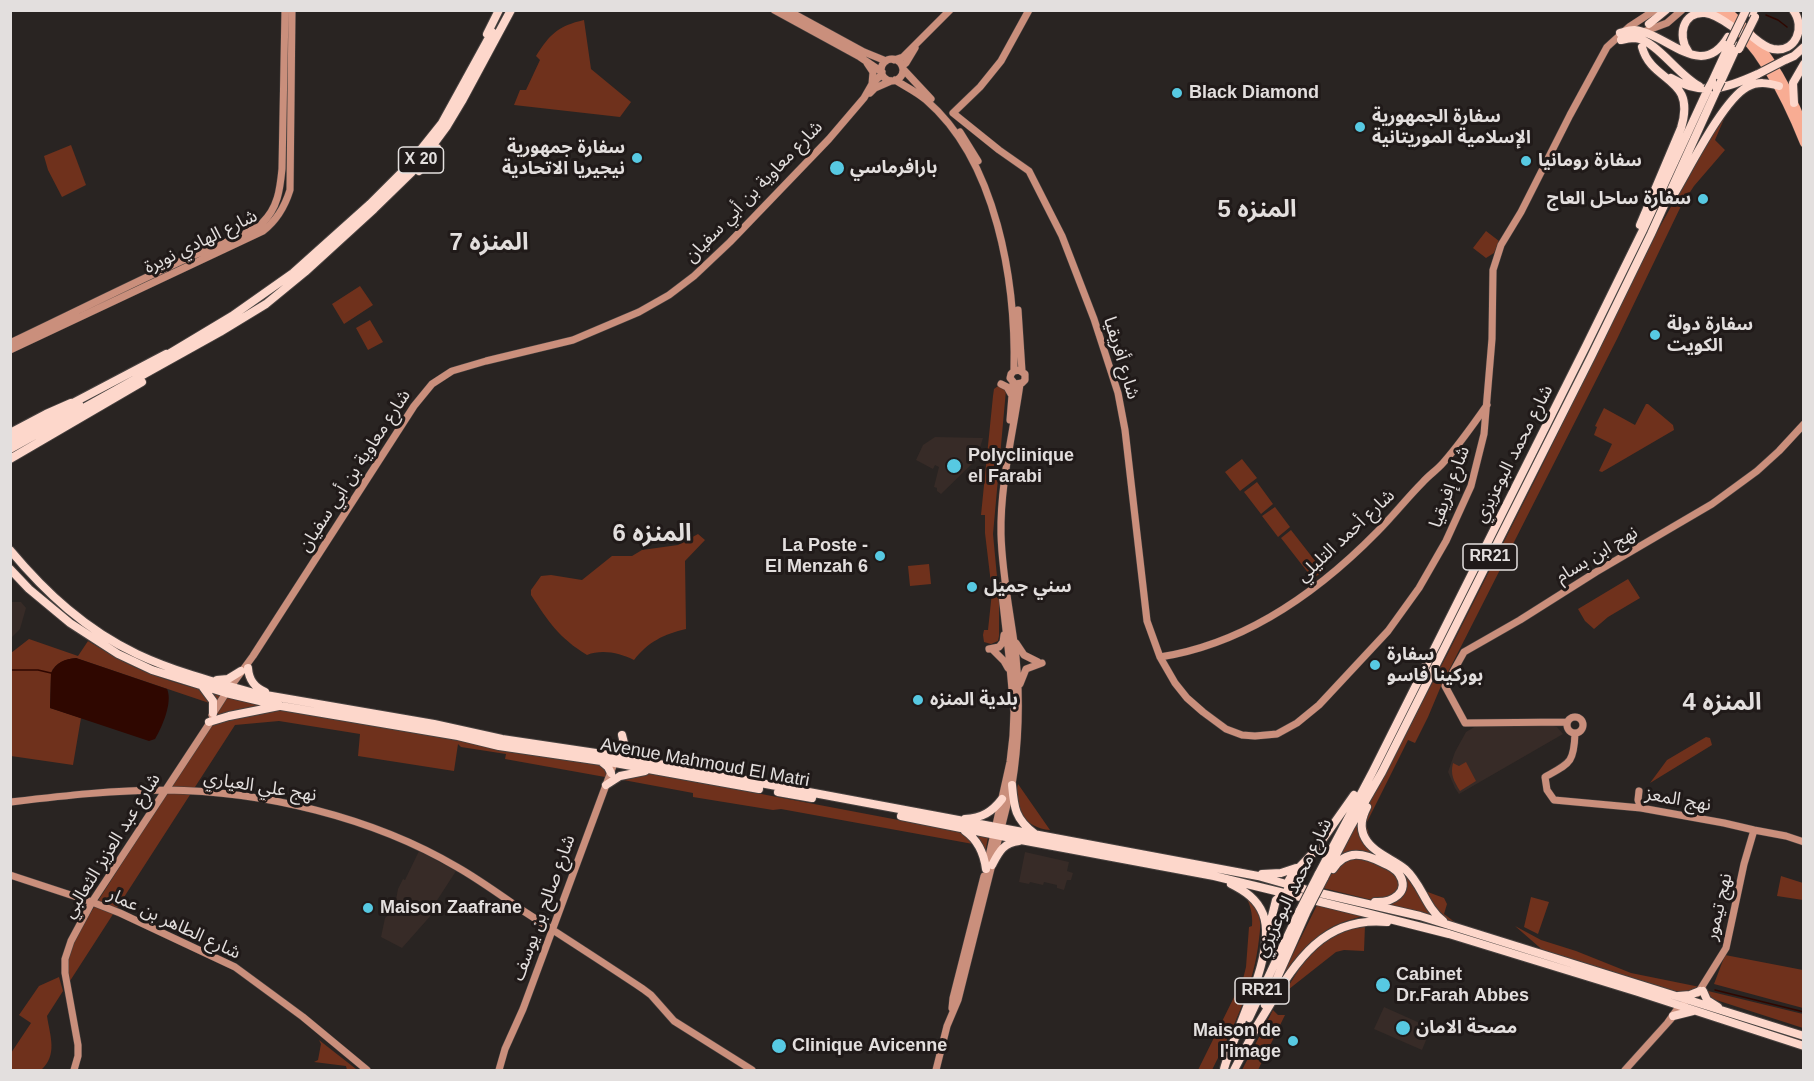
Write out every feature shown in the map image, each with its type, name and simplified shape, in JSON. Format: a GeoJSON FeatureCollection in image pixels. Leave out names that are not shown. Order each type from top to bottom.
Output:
{"type":"FeatureCollection","features":[{"type":"Feature","properties":{"kind":"highway","name":"X 20"},"geometry":{"type":"LineString","coordinates":[[10,442],[27,436],[220,332],[266,304],[406,168],[442,123],[465,89],[502,15],[511,10]]}},
{"type":"Feature","properties":{"kind":"highway"},"geometry":{"type":"LineString","coordinates":[[465,89],[488,60],[516,10]]}},
{"type":"Feature","properties":{"kind":"highway"},"geometry":{"type":"LineString","coordinates":[[1648,24],[1665,10]]}},
{"type":"Feature","properties":{"kind":"highway"},"geometry":{"type":"LineString","coordinates":[[1749,34],[1767,48],[1780,50],[1788,47],[1798,37],[1799,31],[1799,21],[1793,10]]}},
{"type":"Feature","properties":{"kind":"highway","name":"شارع محمد البوعزيزي"},"geometry":{"type":"LineString","coordinates":[[1378,770],[1713,86],[1752,12]]}},
{"type":"Feature","properties":{"kind":"highway"},"geometry":{"type":"LineString","coordinates":[[1690,53],[1684,47],[1681,38],[1683,27],[1699,13],[1710,14],[1739,31]]}},
{"type":"Feature","properties":{"kind":"highway"},"geometry":{"type":"LineString","coordinates":[[1620,36],[1634,30],[1705,57],[1734,44]]}},
{"type":"Feature","properties":{"kind":"highway"},"geometry":{"type":"LineString","coordinates":[[1620,36],[1636,38],[1649,43],[1687,79],[1726,88],[1785,60],[1800,51],[1803,46]]}},
{"type":"Feature","properties":{"kind":"highway"},"geometry":{"type":"LineString","coordinates":[[1636,244],[1639,226],[1686,113],[1684,100],[1676,86],[1644,55],[1642,47]]}},
{"type":"Feature","properties":{"kind":"highway"},"geometry":{"type":"LineString","coordinates":[[1794,103],[1793,82],[1803,64]]}},
{"type":"Feature","properties":{"kind":"highway"},"geometry":{"type":"LineString","coordinates":[[1656,68],[1685,85],[1713,86]]}},
{"type":"Feature","properties":{"kind":"highway"},"geometry":{"type":"LineString","coordinates":[[1651,234],[1730,103],[1747,87],[1757,83],[1779,86]]}},
{"type":"Feature","properties":{"kind":"highway","name":"شارع محمد البوعزيزي"},"geometry":{"type":"LineString","coordinates":[[1223,1070],[1651,234],[1713,86]]}},
{"type":"Feature","properties":{"kind":"highway","name":"X 20"},"geometry":{"type":"LineString","coordinates":[[10,449],[27,436],[242,310],[299,273],[343,239],[411,173],[447,126],[462,101],[465,89]]}},
{"type":"Feature","properties":{"kind":"highway"},"geometry":{"type":"LineString","coordinates":[[10,460],[116,398],[220,332]]}},
{"type":"Feature","properties":{"kind":"highway"},"geometry":{"type":"LineString","coordinates":[[10,435],[180,347]]}},
{"type":"Feature","properties":{"kind":"highway"},"geometry":{"type":"LineString","coordinates":[[10,550],[52,596],[107,638],[138,655],[203,682],[222,681],[245,669],[254,685],[270,695]]}},
{"type":"Feature","properties":{"kind":"highway"},"geometry":{"type":"LineString","coordinates":[[10,560],[47,603]]}},
{"type":"Feature","properties":{"kind":"highway"},"geometry":{"type":"LineString","coordinates":[[10,569],[29,589],[86,635],[118,654],[152,670],[230,690]]}},
{"type":"Feature","properties":{"kind":"highway"},"geometry":{"type":"LineString","coordinates":[[203,682],[213,701],[212,718],[281,706]]}},
{"type":"Feature","properties":{"kind":"highway","name":"Avenue Mahmoud El Matri"},"geometry":{"type":"LineString","coordinates":[[230,690],[434,724],[502,739],[587,751],[654,770],[958,824]]}},
{"type":"Feature","properties":{"kind":"highway","name":"Avenue Mahmoud El Matri"},"geometry":{"type":"LineString","coordinates":[[230,690],[281,706],[515,748],[602,761],[615,759],[639,761],[933,816],[958,824]]}},
{"type":"Feature","properties":{"kind":"highway"},"geometry":{"type":"LineString","coordinates":[[622,735],[626,751],[639,761]]}},
{"type":"Feature","properties":{"kind":"highway"},"geometry":{"type":"LineString","coordinates":[[602,761],[611,773]]}},
{"type":"Feature","properties":{"kind":"highway"},"geometry":{"type":"LineString","coordinates":[[606,785],[622,775],[654,770]]}},
{"type":"Feature","properties":{"kind":"highway"},"geometry":{"type":"LineString","coordinates":[[1223,1070],[1251,997],[1276,900],[1290,890],[1292,875],[1313,853],[1367,776],[1378,770]]}},
{"type":"Feature","properties":{"kind":"highway"},"geometry":{"type":"LineString","coordinates":[[1378,770],[1361,822],[1362,832],[1369,843],[1406,870],[1437,916],[1452,926]]}},
{"type":"Feature","properties":{"kind":"highway"},"geometry":{"type":"LineString","coordinates":[[1012,785],[1017,815],[1038,836]]}},
{"type":"Feature","properties":{"kind":"highway"},"geometry":{"type":"LineString","coordinates":[[958,824],[985,814],[995,808],[1002,799]]}},
{"type":"Feature","properties":{"kind":"highway"},"geometry":{"type":"LineString","coordinates":[[958,824],[1038,836],[1252,875],[1290,890],[1391,920],[1449,934],[1638,992],[1747,1019]]}},
{"type":"Feature","properties":{"kind":"highway"},"geometry":{"type":"LineString","coordinates":[[958,824],[975,840],[989,867]]}},
{"type":"Feature","properties":{"kind":"highway"},"geometry":{"type":"LineString","coordinates":[[996,831],[1021,840],[1353,901],[1420,916],[1665,997],[1803,1046]]}},
{"type":"Feature","properties":{"kind":"highway"},"geometry":{"type":"LineString","coordinates":[[989,867],[1004,846],[1021,840]]}},
{"type":"Feature","properties":{"kind":"highway"},"geometry":{"type":"LineString","coordinates":[[1322,877],[1345,857],[1358,854],[1379,861],[1400,875],[1401,888],[1392,900],[1382,903],[1353,901]]}},
{"type":"Feature","properties":{"kind":"highway"},"geometry":{"type":"LineString","coordinates":[[1252,875],[1281,873],[1304,863]]}},
{"type":"Feature","properties":{"kind":"highway"},"geometry":{"type":"LineString","coordinates":[[1214,876],[1247,892],[1257,902],[1264,918],[1266,938]]}},
{"type":"Feature","properties":{"kind":"highway"},"geometry":{"type":"LineString","coordinates":[[1391,920],[1414,919],[1420,916],[1425,909],[1424,899]]}},
{"type":"Feature","properties":{"kind":"highway","name":"شارع محمد البوعزيزي"},"geometry":{"type":"LineString","coordinates":[[1234,1071],[1255,1029],[1303,912]]}},
{"type":"Feature","properties":{"kind":"highway"},"geometry":{"type":"LineString","coordinates":[[1255,1029],[1296,967],[1314,944],[1324,936],[1357,923],[1408,924]]}},
{"type":"Feature","properties":{"kind":"highway"},"geometry":{"type":"LineString","coordinates":[[1638,992],[1665,997],[1689,995],[1702,989],[1709,1002],[1729,1013]]}},
{"type":"Feature","properties":{"kind":"highway"},"geometry":{"type":"LineString","coordinates":[[1665,997],[1672,1008],[1671,1018]]}},
{"type":"Feature","properties":{"kind":"highway"},"geometry":{"type":"LineString","coordinates":[[1671,1018],[1689,1006],[1729,1013],[1803,1036]]}},
{"type":"Feature","properties":{"kind":"main road"},"geometry":{"type":"LineString","coordinates":[[1716,10],[1739,31],[1779,86],[1803,143]]}},
{"type":"Feature","properties":{"kind":"main road"},"geometry":{"type":"LineString","coordinates":[[1727,10],[1775,68],[1794,103],[1803,126]]}},
{"type":"Feature","properties":{"kind":"street","name":"شارع الهادي نويرة"},"geometry":{"type":"LineString","coordinates":[[10,343],[250,231],[265,221],[273,209],[280,190],[282,169],[285,10]]}},
{"type":"Feature","properties":{"kind":"street","name":"شارع الهادي نويرة"},"geometry":{"type":"LineString","coordinates":[[10,350],[263,231],[269,226],[284,206],[290,190],[292,10]]}},
{"type":"Feature","properties":{"kind":"street"},"geometry":{"type":"LineString","coordinates":[[774,10],[860,57],[927,101],[945,119],[967,150],[982,181],[1000,234],[1010,282],[1018,371],[1025,378],[1016,383],[1012,396],[1000,482],[997,533],[1014,712],[1010,762],[989,867],[958,1000],[936,1071]]}},
{"type":"Feature","properties":{"kind":"street"},"geometry":{"type":"LineString","coordinates":[[787,10],[864,52],[902,67],[945,113],[973,151],[986,179],[1004,233],[1012,272],[1021,338],[1018,371]]}},
{"type":"Feature","properties":{"kind":"street"},"geometry":{"type":"LineString","coordinates":[[882,73],[882,66],[903,57],[950,10]]}},
{"type":"Feature","properties":{"kind":"street","name":"شارع أفريقيا"},"geometry":{"type":"LineString","coordinates":[[1029,10],[1001,61],[981,87],[954,113],[1029,171],[1062,236],[1094,319],[1118,393],[1125,430],[1147,621],[1160,657]]}},
{"type":"Feature","properties":{"kind":"street","name":"شارع إفريقيا"},"geometry":{"type":"LineString","coordinates":[[1160,657],[1187,698],[1226,729],[1242,735],[1277,734],[1308,716],[1388,631],[1405,609],[1433,566],[1471,486],[1484,434],[1492,339],[1492,279],[1501,245],[1521,212],[1599,60],[1620,36],[1654,10]]}},
{"type":"Feature","properties":{"kind":"street"},"geometry":{"type":"LineString","coordinates":[[1642,32],[1667,23],[1682,10]]}},
{"type":"Feature","properties":{"kind":"street"},"geometry":{"type":"LineString","coordinates":[[864,98],[875,88],[902,75],[902,67],[917,43]]}},
{"type":"Feature","properties":{"kind":"street"},"geometry":{"type":"LineString","coordinates":[[860,57],[873,72],[872,84]]}},
{"type":"Feature","properties":{"kind":"street","name":"شارع معاوية بن أبي سفيان"},"geometry":{"type":"LineString","coordinates":[[230,690],[414,406],[432,384],[461,368],[573,340],[639,312],[669,295],[694,276],[730,242],[829,139],[882,73]]}},
{"type":"Feature","properties":{"kind":"street"},"geometry":{"type":"LineString","coordinates":[[996,831],[1012,785],[1019,716],[1001,533],[1004,482],[1016,383],[1010,376],[1018,371]]}},
{"type":"Feature","properties":{"kind":"street"},"geometry":{"type":"LineString","coordinates":[[1000,384],[1007,387],[1012,396]]}},
{"type":"Feature","properties":{"kind":"street","name":"شارع أحمد التليلي"},"geometry":{"type":"LineString","coordinates":[[1160,657],[1180,654],[1229,638],[1287,608],[1307,594],[1347,561],[1424,480],[1442,465],[1487,404]]}},
{"type":"Feature","properties":{"kind":"street","name":"نهج ابن بسام"},"geometry":{"type":"LineString","coordinates":[[1568,722],[1465,723],[1444,686],[1464,652],[1712,504],[1757,471],[1803,424]]}},
{"type":"Feature","properties":{"kind":"street"},"geometry":{"type":"LineString","coordinates":[[1471,427],[1484,434]]}},
{"type":"Feature","properties":{"kind":"street"},"geometry":{"type":"LineString","coordinates":[[1005,627],[1001,645],[991,649],[1004,661],[1010,675]]}},
{"type":"Feature","properties":{"kind":"street"},"geometry":{"type":"LineString","coordinates":[[1012,631],[1020,651],[1040,663],[1026,669],[1018,690]]}},
{"type":"Feature","properties":{"kind":"street","name":"شارع عبد العزيز الثعالبي"},"geometry":{"type":"LineString","coordinates":[[74,1071],[78,1045],[65,973],[65,959],[71,941],[92,902],[230,690]]}},
{"type":"Feature","properties":{"kind":"street"},"geometry":{"type":"LineString","coordinates":[[1578,718],[1582,723],[1582,729],[1575,733],[1567,728],[1568,722],[1578,718]]}},
{"type":"Feature","properties":{"kind":"street","name":"نهج المعز"},"geometry":{"type":"LineString","coordinates":[[1575,733],[1572,758],[1565,766],[1545,777],[1549,795],[1554,800],[1641,808],[1724,822],[1803,842]]}},
{"type":"Feature","properties":{"kind":"street","name":"شارع صالح بن يوسف"},"geometry":{"type":"LineString","coordinates":[[499,1071],[505,1049],[523,1009],[615,759]]}},
{"type":"Feature","properties":{"kind":"street","name":"نهج علي العياري"},"geometry":{"type":"LineString","coordinates":[[10,802],[85,793],[164,790],[203,792],[283,803],[351,820],[400,839],[456,867],[651,994],[674,1021],[752,1071]]}},
{"type":"Feature","properties":{"kind":"street"},"geometry":{"type":"LineString","coordinates":[[1639,790],[1638,803],[1641,808]]}},
{"type":"Feature","properties":{"kind":"street","name":"نهج تيمور"},"geometry":{"type":"LineString","coordinates":[[1625,1071],[1671,1018],[1689,1006],[1702,989],[1726,948],[1744,864],[1754,830]]}},
{"type":"Feature","properties":{"kind":"street"},"geometry":{"type":"LineString","coordinates":[[952,1014],[953,998],[989,867]]}},
{"type":"Feature","properties":{"kind":"street","name":"شارع الطاهر بن عمار"},"geometry":{"type":"LineString","coordinates":[[10,875],[92,902],[235,967],[310,1022],[367,1071]]}},
{"type":"Feature","properties":{"kind":"shaded area"},"geometry":{"type":"Polygon","coordinates":[[[584,20],[591,69],[631,102],[620,117],[514,105],[520,90],[526,90],[540,60],[536,56],[546,42],[561,28],[584,20]]]}},
{"type":"Feature","properties":{"kind":"shaded area"},"geometry":{"type":"Polygon","coordinates":[[[1727,112],[1715,140],[1725,150],[1694,186],[1681,206],[1617,339],[1441,686],[1415,743],[1408,740],[1366,824],[1371,841],[1399,859],[1425,891],[1444,898],[1447,904],[1444,914],[1460,926],[1388,904],[1323,888],[1359,813],[1405,735],[1448,653],[1643,257],[1697,160],[1727,112]]]}},
{"type":"Feature","properties":{"kind":"shaded area"},"geometry":{"type":"Polygon","coordinates":[[[71,145],[86,185],[62,197],[48,170],[44,156],[71,145]]]}},
{"type":"Feature","properties":{"kind":"shaded area"},"geometry":{"type":"Polygon","coordinates":[[[1486,231],[1499,241],[1494,253],[1486,258],[1473,248],[1486,231]]]}},
{"type":"Feature","properties":{"kind":"shaded area"},"geometry":{"type":"Polygon","coordinates":[[[360,286],[373,305],[344,324],[332,304],[360,286]]]}},
{"type":"Feature","properties":{"kind":"shaded area"},"geometry":{"type":"Polygon","coordinates":[[[370,320],[383,342],[368,350],[356,328],[370,320]]]}},
{"type":"Feature","properties":{"kind":"shaded area"},"geometry":{"type":"Polygon","coordinates":[[[998,386],[1006,390],[993,534],[999,598],[999,636],[998,641],[991,644],[984,642],[983,635],[984,630],[988,630],[992,592],[985,515],[981,515],[993,396],[994,389],[998,386]]]}},
{"type":"Feature","properties":{"kind":"shaded area"},"geometry":{"type":"Polygon","coordinates":[[[1646,404],[1673,425],[1674,430],[1602,472],[1599,471],[1612,444],[1594,435],[1597,427],[1595,426],[1604,408],[1635,425],[1646,404]]]}},
{"type":"Feature","properties":{"kind":"shaded area","name":"Polyclinique el Farabi"},"geometry":{"type":"Polygon","coordinates":[[[935,437],[983,438],[976,460],[941,494],[934,487],[939,467],[935,465],[933,469],[916,460],[923,445],[935,437]]]}},
{"type":"Feature","properties":{"kind":"shaded area"},"geometry":{"type":"Polygon","coordinates":[[[1242,459],[1257,478],[1240,491],[1225,472],[1242,459]]]}},
{"type":"Feature","properties":{"kind":"shaded area"},"geometry":{"type":"Polygon","coordinates":[[[1257,482],[1273,504],[1261,514],[1244,492],[1257,482]]]}},
{"type":"Feature","properties":{"kind":"shaded area"},"geometry":{"type":"Polygon","coordinates":[[[1275,507],[1290,527],[1278,537],[1262,516],[1275,507]]]}},
{"type":"Feature","properties":{"kind":"shaded area"},"geometry":{"type":"Polygon","coordinates":[[[1291,530],[1323,571],[1313,579],[1281,538],[1291,530]]]}},
{"type":"Feature","properties":{"kind":"shaded area"},"geometry":{"type":"Polygon","coordinates":[[[698,534],[705,540],[685,561],[686,629],[657,640],[645,648],[634,660],[611,653],[599,652],[587,655],[555,628],[531,595],[531,590],[541,576],[551,575],[582,580],[612,556],[632,556],[642,550],[678,545],[698,534]]]}},
{"type":"Feature","properties":{"kind":"shaded area"},"geometry":{"type":"Polygon","coordinates":[[[929,564],[931,584],[910,586],[908,566],[929,564]]]}},
{"type":"Feature","properties":{"kind":"shaded area"},"geometry":{"type":"Polygon","coordinates":[[[1628,579],[1640,598],[1608,617],[1594,629],[1585,621],[1578,609],[1628,579]]]}},
{"type":"Feature","properties":{"kind":"shaded area"},"geometry":{"type":"Polygon","coordinates":[[[11,602],[21,602],[26,608],[20,629],[11,638],[11,602]]]}},
{"type":"Feature","properties":{"kind":"shaded area"},"geometry":{"type":"Polygon","coordinates":[[[29,639],[78,656],[88,641],[151,674],[179,684],[228,696],[601,764],[608,770],[605,777],[505,759],[506,754],[461,747],[458,744],[454,771],[358,756],[360,734],[279,721],[235,725],[68,984],[67,964],[72,942],[221,707],[76,658],[68,659],[58,664],[51,673],[50,708],[81,718],[73,765],[11,756],[11,653],[29,639]]]}},
{"type":"Feature","properties":{"kind":"shaded area"},"geometry":{"type":"Polygon","coordinates":[[[76,658],[167,689],[168,707],[155,739],[149,741],[50,708],[51,673],[61,662],[76,658]]]}},
{"type":"Feature","properties":{"kind":"shaded area"},"geometry":{"type":"Polygon","coordinates":[[[1550,725],[1557,727],[1563,734],[1459,794],[1448,772],[1455,752],[1466,732],[1476,726],[1550,725]]]}},
{"type":"Feature","properties":{"kind":"shaded area"},"geometry":{"type":"Polygon","coordinates":[[[1706,737],[1710,738],[1712,745],[1650,783],[1667,760],[1706,737]]]}},
{"type":"Feature","properties":{"kind":"shaded area"},"geometry":{"type":"Polygon","coordinates":[[[1466,762],[1476,781],[1460,791],[1453,778],[1453,763],[1459,766],[1466,762]]]}},
{"type":"Feature","properties":{"kind":"shaded area"},"geometry":{"type":"Polygon","coordinates":[[[643,773],[988,837],[985,853],[973,844],[781,809],[773,810],[693,797],[693,793],[618,779],[643,773]]]}},
{"type":"Feature","properties":{"kind":"shaded area"},"geometry":{"type":"Polygon","coordinates":[[[1018,784],[1050,830],[1033,825],[1022,815],[1018,809],[1016,793],[1018,784]]]}},
{"type":"Feature","properties":{"kind":"shaded area"},"geometry":{"type":"Polygon","coordinates":[[[419,851],[456,871],[434,905],[429,905],[428,911],[433,913],[402,948],[381,937],[385,918],[392,911],[386,910],[387,901],[396,900],[398,889],[419,851]]]}},
{"type":"Feature","properties":{"kind":"shaded area"},"geometry":{"type":"Polygon","coordinates":[[[1025,852],[1069,862],[1067,871],[1073,873],[1071,880],[1067,880],[1064,890],[1057,888],[1057,885],[1044,882],[1043,885],[1019,882],[1025,852]]]}},
{"type":"Feature","properties":{"kind":"shaded area"},"geometry":{"type":"Polygon","coordinates":[[[1781,876],[1803,883],[1803,900],[1777,896],[1781,876]]]}},
{"type":"Feature","properties":{"kind":"shaded area"},"geometry":{"type":"Polygon","coordinates":[[[1244,893],[1256,910],[1260,922],[1252,974],[1235,1023],[1212,1070],[1198,1070],[1243,979],[1249,927],[1252,926],[1251,909],[1244,893]]]}},
{"type":"Feature","properties":{"kind":"shaded area"},"geometry":{"type":"Polygon","coordinates":[[[1531,897],[1549,902],[1538,934],[1524,927],[1531,897]]]}},
{"type":"Feature","properties":{"kind":"shaded area"},"geometry":{"type":"Polygon","coordinates":[[[1317,905],[1365,916],[1339,924],[1320,935],[1304,951],[1289,973],[1285,970],[1317,905]]]}},
{"type":"Feature","properties":{"kind":"shaded area"},"geometry":{"type":"Polygon","coordinates":[[[1365,925],[1364,951],[1336,952],[1284,993],[1308,955],[1333,934],[1365,925]]]}},
{"type":"Feature","properties":{"kind":"shaded area"},"geometry":{"type":"Polygon","coordinates":[[[1515,926],[1541,940],[1631,973],[1700,987],[1684,994],[1546,953],[1515,926]]]}},
{"type":"Feature","properties":{"kind":"shaded area"},"geometry":{"type":"Polygon","coordinates":[[[1725,955],[1803,970],[1803,1008],[1714,984],[1725,955]]]}},
{"type":"Feature","properties":{"kind":"shaded area"},"geometry":{"type":"Polygon","coordinates":[[[59,977],[63,991],[47,1016],[52,1045],[50,1058],[41,1070],[11,1070],[11,1053],[31,1023],[19,1015],[39,986],[59,977]]]}},
{"type":"Feature","properties":{"kind":"shaded area"},"geometry":{"type":"Polygon","coordinates":[[[1708,991],[1803,1014],[1803,1028],[1713,999],[1709,996],[1708,991]]]}},
{"type":"Feature","properties":{"kind":"shaded area","name":"مصحة الامان"},"geometry":{"type":"Polygon","coordinates":[[[1384,1007],[1431,1028],[1422,1050],[1374,1029],[1384,1007]]]}},
{"type":"Feature","properties":{"kind":"shaded area"},"geometry":{"type":"Polygon","coordinates":[[[1273,1010],[1278,1015],[1285,1015],[1258,1070],[1242,1070],[1273,1010]]]}},
{"type":"Feature","properties":{"kind":"shaded area"},"geometry":{"type":"Polygon","coordinates":[[[319,1040],[356,1070],[347,1070],[346,1066],[314,1062],[318,1060],[321,1044],[319,1040]]]}},
{"type":"Feature","properties":{"kind":"waterway"},"geometry":{"type":"LineString","coordinates":[[1766,15],[1787,27]]}},
{"type":"Feature","properties":{"kind":"waterway"},"geometry":{"type":"LineString","coordinates":[[10,670],[38,670],[51,673]]}},
{"type":"Feature","properties":{"kind":"waterway"},"geometry":{"type":"LineString","coordinates":[[1715,990],[1804,1012]]}},
{"type":"Feature","properties":{"kind":"place","name":"Black Diamond"},"geometry":{"type":"Point","coordinates":[1177,93]}},
{"type":"Feature","properties":{"kind":"place","name":"سفارة الجمهورية الإسلامية الموريتانية"},"geometry":{"type":"Point","coordinates":[1360,127]}},
{"type":"Feature","properties":{"kind":"place","name":"سفارة جمهورية نيجيريا الاتحادية"},"geometry":{"type":"Point","coordinates":[637,158]}},
{"type":"Feature","properties":{"kind":"place","name":"سفارة رومانيا"},"geometry":{"type":"Point","coordinates":[1526,161]}},
{"type":"Feature","properties":{"kind":"place","name":"بارافرماسي"},"geometry":{"type":"Point","coordinates":[837,168]}},
{"type":"Feature","properties":{"kind":"place","name":"سفارة ساحل العاج"},"geometry":{"type":"Point","coordinates":[1703,199]}},
{"type":"Feature","properties":{"kind":"place","name":"سفارة دولة الكويت"},"geometry":{"type":"Point","coordinates":[1655,335]}},
{"type":"Feature","properties":{"kind":"place","name":"Polyclinique el Farabi"},"geometry":{"type":"Point","coordinates":[954,466]}},
{"type":"Feature","properties":{"kind":"place","name":"La Poste - El Menzah 6"},"geometry":{"type":"Point","coordinates":[880,556]}},
{"type":"Feature","properties":{"kind":"place","name":"سني جميل"},"geometry":{"type":"Point","coordinates":[972,587]}},
{"type":"Feature","properties":{"kind":"place","name":"سفارة بوركينا فاسو"},"geometry":{"type":"Point","coordinates":[1375,665]}},
{"type":"Feature","properties":{"kind":"place","name":"بلدية المنزه"},"geometry":{"type":"Point","coordinates":[918,700]}},
{"type":"Feature","properties":{"kind":"place","name":"Maison Zaafrane"},"geometry":{"type":"Point","coordinates":[368,908]}},
{"type":"Feature","properties":{"kind":"place","name":"Cabinet Dr.Farah Abbes"},"geometry":{"type":"Point","coordinates":[1383,985]}},
{"type":"Feature","properties":{"kind":"place","name":"مصحة الامان"},"geometry":{"type":"Point","coordinates":[1403,1028]}},
{"type":"Feature","properties":{"kind":"place","name":"Maison de l'image"},"geometry":{"type":"Point","coordinates":[1293,1041]}},
{"type":"Feature","properties":{"kind":"place","name":"Clinique Avicenne"},"geometry":{"type":"Point","coordinates":[779,1046]}},
{"type":"Feature","properties":{"kind":"district","name":"المنزه 5"},"geometry":{"type":"Point","coordinates":[1257,210]}},
{"type":"Feature","properties":{"kind":"district","name":"المنزه 7"},"geometry":{"type":"Point","coordinates":[489,243]}},
{"type":"Feature","properties":{"kind":"district","name":"المنزه 6"},"geometry":{"type":"Point","coordinates":[652,534]}},
{"type":"Feature","properties":{"kind":"district","name":"المنزه 4"},"geometry":{"type":"Point","coordinates":[1722,703]}}]}
